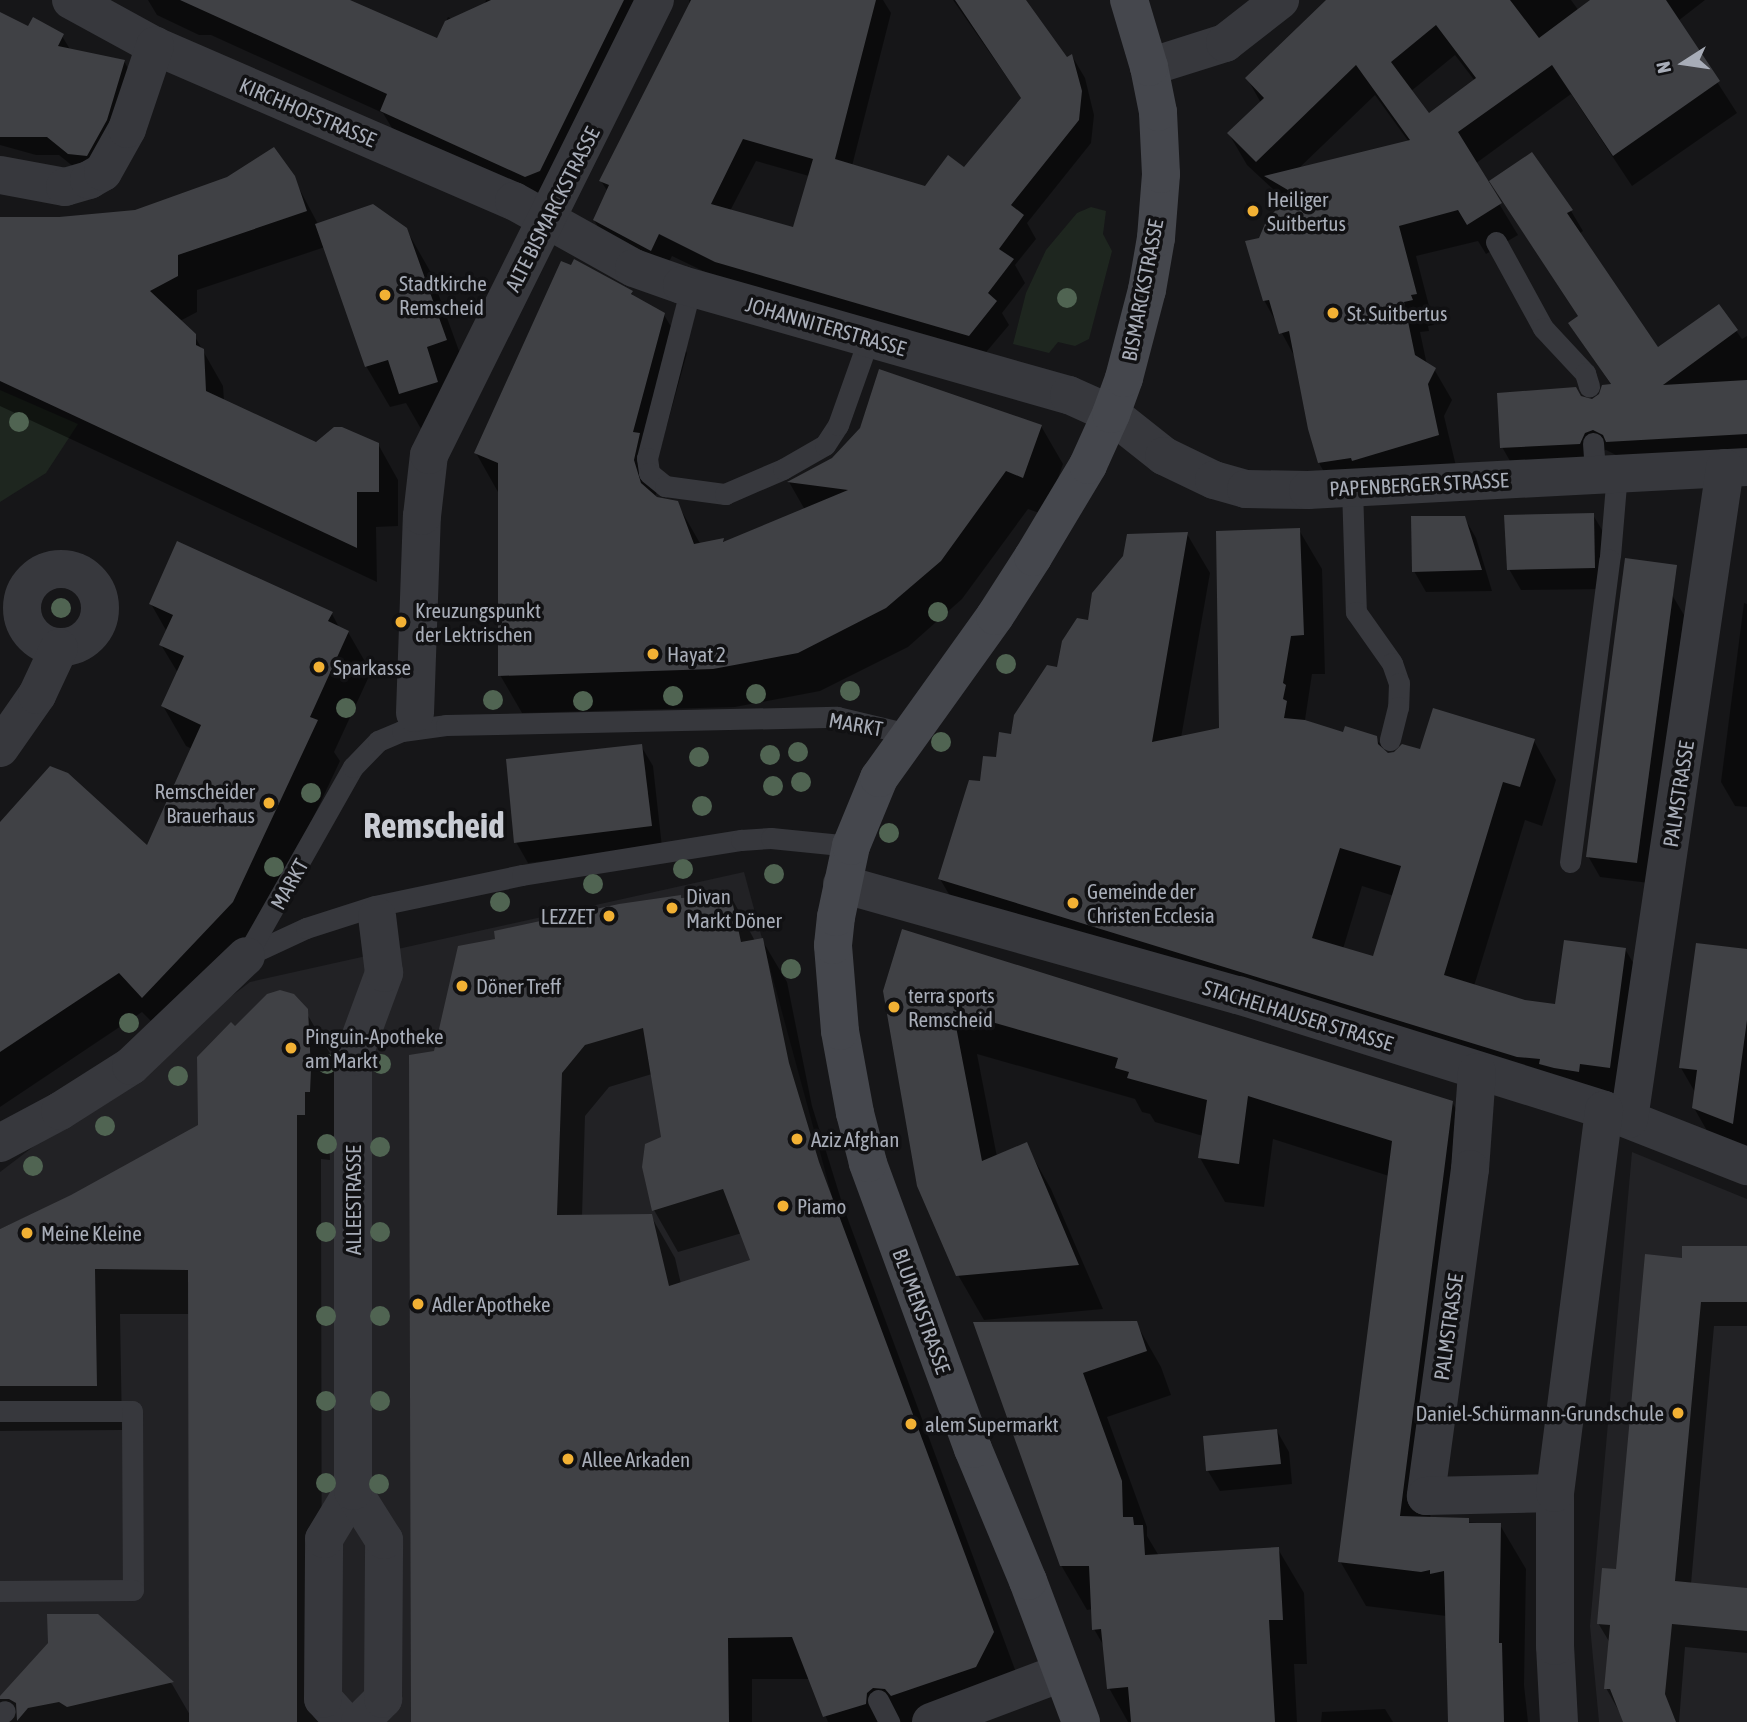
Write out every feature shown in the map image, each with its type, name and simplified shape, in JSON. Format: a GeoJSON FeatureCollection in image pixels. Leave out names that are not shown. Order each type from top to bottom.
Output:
{"type":"FeatureCollection","features":[{"type":"Feature","properties":{"kind":"street","name":"KIRCHHOFSTRASSE"},"geometry":{"type":"LineString","coordinates":[[71,0],[155,46],[514,201],[547,219]]}},
{"type":"Feature","properties":{"kind":"street","name":"ALTE BISMARCKSTRASSE"},"geometry":{"type":"LineString","coordinates":[[415,713],[422,516],[429,455],[655,0]]}},
{"type":"Feature","properties":{"kind":"street","name":"BISMARCKSTRASSE"},"geometry":{"type":"LineString","coordinates":[[1111,414],[1147,290],[1156,238],[1161,174],[1158,112],[1149,66],[1129,0]]}},
{"type":"Feature","properties":{"kind":"street"},"geometry":{"type":"LineString","coordinates":[[1149,66],[1226,43],[1280,0]]}},
{"type":"Feature","properties":{"kind":"street"},"geometry":{"type":"LineString","coordinates":[[0,175],[65,187],[89,180],[103,172],[127,129],[155,46]]}},
{"type":"Feature","properties":{"kind":"street","name":"JOHANNITERSTRASSE"},"geometry":{"type":"LineString","coordinates":[[547,219],[635,268],[691,287],[1069,395],[1111,414]]}},
{"type":"Feature","properties":{"kind":"street","name":"PAPENBERGER STRASSE"},"geometry":{"type":"LineString","coordinates":[[1111,414],[1164,456],[1214,480],[1258,490],[1352,488],[1602,463],[1736,468]]}},
{"type":"Feature","properties":{"kind":"street","name":"MARKT"},"geometry":{"type":"LineString","coordinates":[[842,884],[851,846],[879,778],[995,616],[1088,465],[1111,414]]}},
{"type":"Feature","properties":{"kind":"street","name":"PALMSTRASSE"},"geometry":{"type":"LineString","coordinates":[[1559,1722],[1555,1646],[1555,1493],[1617,1115],[1736,468]]}},
{"type":"Feature","properties":{"kind":"street"},"geometry":{"type":"LineString","coordinates":[[0,748],[37,695],[58,648]]}},
{"type":"Feature","properties":{"kind":"street","name":"STACHELHAUSER STRASSE"},"geometry":{"type":"LineString","coordinates":[[842,884],[1238,995],[1617,1115],[1747,1166]]}},
{"type":"Feature","properties":{"kind":"street","name":"BLUMENSTRASSE"},"geometry":{"type":"LineString","coordinates":[[842,884],[833,945],[834,972],[840,1031],[855,1113],[868,1163],[969,1437],[1028,1581],[1081,1722]]}},
{"type":"Feature","properties":{"kind":"street","name":"ALLEESTRASSE"},"geometry":{"type":"LineString","coordinates":[[353,1491],[353,1057],[384,973],[376,911]]}},
{"type":"Feature","properties":{"kind":"street"},"geometry":{"type":"LineString","coordinates":[[0,1143],[60,1111],[131,1066],[246,956]]}},
{"type":"Feature","properties":{"kind":"street","name":"PALMSTRASSE"},"geometry":{"type":"LineString","coordinates":[[1477,1072],[1469,1169],[1426,1496],[1555,1493]]}},
{"type":"Feature","properties":{"kind":"street"},"geometry":{"type":"LineString","coordinates":[[344,1722],[323,1699],[324,1539],[353,1491],[384,1539],[383,1699],[360,1722]]}},
{"type":"Feature","properties":{"kind":"street"},"geometry":{"type":"LineString","coordinates":[[931,1722],[1061,1672]]}},
{"type":"Feature","properties":{"kind":"lane"},"geometry":{"type":"LineString","coordinates":[[1496,242],[1543,328],[1585,373],[1589,386]]}},
{"type":"Feature","properties":{"kind":"lane"},"geometry":{"type":"LineString","coordinates":[[691,287],[648,458],[649,473],[665,486],[725,494],[783,470],[825,445],[838,425],[869,338]]}},
{"type":"Feature","properties":{"kind":"lane"},"geometry":{"type":"LineString","coordinates":[[1570,862],[1610,558],[1602,463]]}},
{"type":"Feature","properties":{"kind":"lane"},"geometry":{"type":"LineString","coordinates":[[1352,488],[1356,612],[1392,663],[1399,683],[1398,707],[1390,740]]}},
{"type":"Feature","properties":{"kind":"lane","name":"MARKT"},"geometry":{"type":"LineString","coordinates":[[246,956],[353,767],[378,741],[402,731],[446,725],[836,717],[908,734]]}},
{"type":"Feature","properties":{"kind":"lane","name":"MARKT"},"geometry":{"type":"LineString","coordinates":[[246,956],[306,928],[690,846],[771,838],[851,846]]}},
{"type":"Feature","properties":{"kind":"lane"},"geometry":{"type":"LineString","coordinates":[[0,1412],[132,1411],[133,1590],[0,1591]]}},
{"type":"Feature","properties":{"kind":"lane"},"geometry":{"type":"LineString","coordinates":[[878,1700],[888,1722]]}},
{"type":"Feature","properties":{"kind":"shaded area"},"geometry":{"type":"Polygon","coordinates":[[[1091,207],[1106,211],[1103,234],[1112,251],[1089,339],[1075,346],[1058,342],[1049,353],[1013,344],[1026,293],[1046,250],[1077,213],[1091,207]]]}},
{"type":"Feature","properties":{"kind":"shaded area"},"geometry":{"type":"Polygon","coordinates":[[[0,390],[78,424],[46,473],[0,502],[0,390]]]}},
{"type":"Feature","properties":{"kind":"shaded area"},"geometry":{"type":"Polygon","coordinates":[[[744,872],[839,1222],[529,1722],[0,1722],[0,1172],[250,982],[744,872]]]}},
{"type":"Feature","properties":{"kind":"shaded area","name":"Daniel-Schürmann-Grundschule"},"geometry":{"type":"Polygon","coordinates":[[[1632,1152],[1747,1199],[1747,1722],[1599,1722],[1590,1626],[1632,1152]]]}},
{"type":"Feature","properties":{"kind":"building"},"geometry":{"type":"Polygon","coordinates":[[[180,0],[350,0],[437,38],[445,21],[491,0],[624,0],[540,171],[525,177],[380,111],[387,94],[180,0]]]}},
{"type":"Feature","properties":{"kind":"building"},"geometry":{"type":"Polygon","coordinates":[[[691,0],[876,0],[835,159],[925,186],[948,155],[964,167],[1021,98],[955,0],[1026,0],[1067,57],[1072,54],[1082,91],[1079,120],[1011,205],[1024,215],[999,249],[1014,259],[988,293],[997,301],[969,336],[715,262],[659,234],[651,251],[593,220],[609,185],[599,181],[691,0]],[[743,139],[711,204],[793,227],[813,159],[743,139]]]}},
{"type":"Feature","properties":{"kind":"building"},"geometry":{"type":"Polygon","coordinates":[[[1326,0],[1510,0],[1539,38],[1590,0],[1666,0],[1720,81],[1613,156],[1552,65],[1458,132],[1502,203],[1467,225],[1458,210],[1399,226],[1417,294],[1411,295],[1413,300],[1404,302],[1415,355],[1436,368],[1428,384],[1439,435],[1352,461],[1351,458],[1318,463],[1308,429],[1289,331],[1279,334],[1269,300],[1263,301],[1245,241],[1259,238],[1267,219],[1293,193],[1264,176],[1410,140],[1356,65],[1256,162],[1227,133],[1264,98],[1245,78],[1326,0]],[[1436,25],[1391,62],[1429,113],[1476,78],[1436,25]]]}},
{"type":"Feature","properties":{"kind":"building"},"geometry":{"type":"Polygon","coordinates":[[[0,12],[28,26],[33,17],[64,34],[58,46],[125,60],[107,120],[87,156],[68,154],[47,137],[0,137],[0,12]]]}},
{"type":"Feature","properties":{"kind":"building"},"geometry":{"type":"Polygon","coordinates":[[[274,147],[295,176],[307,211],[178,255],[178,276],[150,291],[196,334],[196,345],[204,349],[206,391],[316,442],[334,427],[342,427],[379,443],[379,492],[357,492],[357,548],[0,381],[0,217],[59,217],[135,210],[227,177],[274,147]]]}},
{"type":"Feature","properties":{"kind":"building"},"geometry":{"type":"Polygon","coordinates":[[[1532,152],[1573,210],[1567,213],[1658,347],[1719,304],[1738,330],[1663,385],[1747,380],[1747,434],[1606,442],[1603,435],[1593,430],[1585,433],[1580,444],[1500,448],[1497,393],[1576,387],[1581,396],[1592,399],[1599,394],[1602,385],[1611,384],[1568,323],[1578,316],[1489,181],[1532,152]]]}},
{"type":"Feature","properties":{"kind":"building","name":"Stadtkirche Remscheid"},"geometry":{"type":"Polygon","coordinates":[[[373,204],[407,228],[447,340],[427,347],[438,382],[399,394],[388,360],[365,367],[315,224],[373,204]]]}},
{"type":"Feature","properties":{"kind":"building"},"geometry":{"type":"Polygon","coordinates":[[[574,259],[633,291],[631,294],[665,313],[633,432],[640,433],[634,460],[641,483],[657,497],[678,501],[694,544],[724,538],[723,542],[848,490],[787,482],[832,458],[860,428],[879,369],[1042,425],[1023,478],[1006,471],[941,561],[886,608],[798,653],[713,669],[498,676],[498,463],[474,453],[561,261],[571,265],[574,259]]]}},
{"type":"Feature","properties":{"kind":"building"},"geometry":{"type":"Polygon","coordinates":[[[1594,513],[1595,568],[1507,570],[1504,515],[1594,513]]]}},
{"type":"Feature","properties":{"kind":"building"},"geometry":{"type":"Polygon","coordinates":[[[1411,516],[1465,516],[1482,570],[1412,572],[1411,516]]]}},
{"type":"Feature","properties":{"kind":"building"},"geometry":{"type":"Polygon","coordinates":[[[1300,528],[1304,635],[1291,636],[1283,683],[1286,685],[1283,699],[1287,701],[1284,718],[1305,720],[1343,732],[1345,726],[1377,736],[1378,744],[1388,753],[1394,752],[1402,744],[1420,749],[1433,708],[1535,739],[1520,787],[1503,782],[1444,975],[1525,1000],[1555,1004],[1564,940],[1626,948],[1610,1068],[1580,1064],[1579,1072],[1539,1064],[1540,1059],[1517,1057],[938,879],[969,780],[980,781],[983,756],[996,757],[999,732],[1011,734],[1014,715],[1047,665],[1057,667],[1062,641],[1077,618],[1088,620],[1092,593],[1123,556],[1127,534],[1188,532],[1152,742],[1219,728],[1216,531],[1300,528]],[[1340,848],[1312,938],[1373,956],[1401,866],[1340,848]]]}},
{"type":"Feature","properties":{"kind":"building"},"geometry":{"type":"Polygon","coordinates":[[[177,541],[333,612],[328,621],[349,631],[310,717],[318,720],[233,902],[142,998],[119,973],[0,1052],[0,822],[50,766],[68,773],[147,845],[201,725],[161,706],[184,656],[159,645],[173,615],[149,604],[177,541]]]}},
{"type":"Feature","properties":{"kind":"building"},"geometry":{"type":"Polygon","coordinates":[[[1625,558],[1677,565],[1637,863],[1586,857],[1625,558]]]}},
{"type":"Feature","properties":{"kind":"building"},"geometry":{"type":"Polygon","coordinates":[[[642,744],[652,826],[514,843],[506,759],[642,744]]]}},
{"type":"Feature","properties":{"kind":"building"},"geometry":{"type":"Polygon","coordinates":[[[730,891],[741,942],[763,938],[789,1063],[819,1162],[994,1632],[976,1667],[891,1696],[885,1689],[873,1688],[867,1693],[866,1704],[823,1717],[792,1637],[728,1638],[729,1722],[411,1722],[409,1055],[434,1051],[458,946],[495,939],[494,931],[619,904],[681,895],[681,898],[730,891]],[[643,1028],[585,1045],[562,1073],[557,1215],[652,1214],[669,1286],[750,1260],[723,1189],[652,1211],[642,1167],[645,1144],[661,1137],[643,1028]]]}},
{"type":"Feature","properties":{"kind":"building"},"geometry":{"type":"Polygon","coordinates":[[[902,929],[1453,1101],[1400,1516],[1469,1518],[1469,1523],[1501,1523],[1499,1643],[1502,1643],[1504,1722],[1448,1722],[1444,1571],[1430,1574],[1430,1570],[1421,1572],[1338,1562],[1392,1141],[1248,1096],[1239,1164],[1198,1158],[1207,1100],[1127,1078],[1129,1072],[1115,1068],[1118,1058],[953,1011],[982,1161],[1027,1142],[1079,1265],[956,1276],[917,1186],[883,991],[902,929]]]}},
{"type":"Feature","properties":{"kind":"building"},"geometry":{"type":"Polygon","coordinates":[[[1696,943],[1747,949],[1747,1020],[1733,1124],[1692,1108],[1697,1070],[1679,1068],[1696,943]]]}},
{"type":"Feature","properties":{"kind":"building"},"geometry":{"type":"Polygon","coordinates":[[[280,990],[294,994],[308,1009],[311,1070],[310,1092],[305,1092],[305,1115],[297,1115],[297,1722],[189,1722],[188,1270],[95,1269],[97,1386],[0,1386],[0,1229],[71,1195],[198,1125],[197,1057],[231,1022],[235,1026],[267,994],[280,990]]]}},
{"type":"Feature","properties":{"kind":"building"},"geometry":{"type":"Polygon","coordinates":[[[1682,1246],[1747,1246],[1747,1302],[1701,1302],[1675,1581],[1747,1588],[1747,1631],[1672,1624],[1665,1694],[1676,1722],[1623,1722],[1610,1689],[1604,1689],[1610,1625],[1597,1624],[1602,1568],[1616,1569],[1645,1254],[1682,1258],[1682,1246]]]}},
{"type":"Feature","properties":{"kind":"building"},"geometry":{"type":"Polygon","coordinates":[[[1137,1321],[1147,1351],[1083,1373],[1122,1481],[1123,1517],[1133,1517],[1134,1525],[1143,1525],[1145,1555],[1279,1547],[1283,1620],[1269,1620],[1275,1722],[1131,1722],[1128,1687],[1107,1689],[1101,1629],[1092,1630],[1089,1566],[1060,1566],[973,1322],[1137,1321]]]}},
{"type":"Feature","properties":{"kind":"building"},"geometry":{"type":"Polygon","coordinates":[[[1277,1429],[1281,1464],[1206,1471],[1203,1436],[1277,1429]]]}},
{"type":"Feature","properties":{"kind":"building"},"geometry":{"type":"Polygon","coordinates":[[[47,1614],[98,1614],[174,1682],[67,1707],[59,1702],[28,1708],[17,1721],[16,1703],[9,1699],[0,1699],[0,1696],[48,1643],[47,1614]]]}},
{"type":"Feature","properties":{"kind":"place","name":"Heiliger Suitbertus"},"geometry":{"type":"Point","coordinates":[1253,211]}},
{"type":"Feature","properties":{"kind":"place","name":"Stadtkirche Remscheid"},"geometry":{"type":"Point","coordinates":[385,295]}},
{"type":"Feature","properties":{"kind":"place","name":"St. Suitbertus"},"geometry":{"type":"Point","coordinates":[1333,313]}},
{"type":"Feature","properties":{"kind":"place","name":"Kreuzungspunkt der Lektrischen"},"geometry":{"type":"Point","coordinates":[401,622]}},
{"type":"Feature","properties":{"kind":"place","name":"Hayat 2"},"geometry":{"type":"Point","coordinates":[653,654]}},
{"type":"Feature","properties":{"kind":"place","name":"Sparkasse"},"geometry":{"type":"Point","coordinates":[319,667]}},
{"type":"Feature","properties":{"kind":"place","name":"Remscheider Brauerhaus"},"geometry":{"type":"Point","coordinates":[269,803]}},
{"type":"Feature","properties":{"kind":"place","name":"Gemeinde der Christen Ecclesia"},"geometry":{"type":"Point","coordinates":[1073,903]}},
{"type":"Feature","properties":{"kind":"place","name":"Divan Markt Döner"},"geometry":{"type":"Point","coordinates":[672,908]}},
{"type":"Feature","properties":{"kind":"place","name":"LEZZET"},"geometry":{"type":"Point","coordinates":[609,916]}},
{"type":"Feature","properties":{"kind":"place","name":"Döner Treff"},"geometry":{"type":"Point","coordinates":[462,986]}},
{"type":"Feature","properties":{"kind":"place","name":"terra sports Remscheid"},"geometry":{"type":"Point","coordinates":[894,1007]}},
{"type":"Feature","properties":{"kind":"place","name":"Pinguin-Apotheke am Markt"},"geometry":{"type":"Point","coordinates":[291,1048]}},
{"type":"Feature","properties":{"kind":"place","name":"Aziz Afghan"},"geometry":{"type":"Point","coordinates":[797,1139]}},
{"type":"Feature","properties":{"kind":"place","name":"Piamo"},"geometry":{"type":"Point","coordinates":[783,1206]}},
{"type":"Feature","properties":{"kind":"place","name":"Meine Kleine"},"geometry":{"type":"Point","coordinates":[27,1233]}},
{"type":"Feature","properties":{"kind":"place","name":"Adler Apotheke"},"geometry":{"type":"Point","coordinates":[418,1304]}},
{"type":"Feature","properties":{"kind":"place","name":"Daniel-Schürmann-Grundschule"},"geometry":{"type":"Point","coordinates":[1678,1413]}},
{"type":"Feature","properties":{"kind":"place","name":"alem Supermarkt"},"geometry":{"type":"Point","coordinates":[911,1424]}},
{"type":"Feature","properties":{"kind":"place","name":"Allee Arkaden"},"geometry":{"type":"Point","coordinates":[568,1459]}},
{"type":"Feature","properties":{"kind":"district","name":"Remscheid"},"geometry":{"type":"Point","coordinates":[434,825]}}]}
